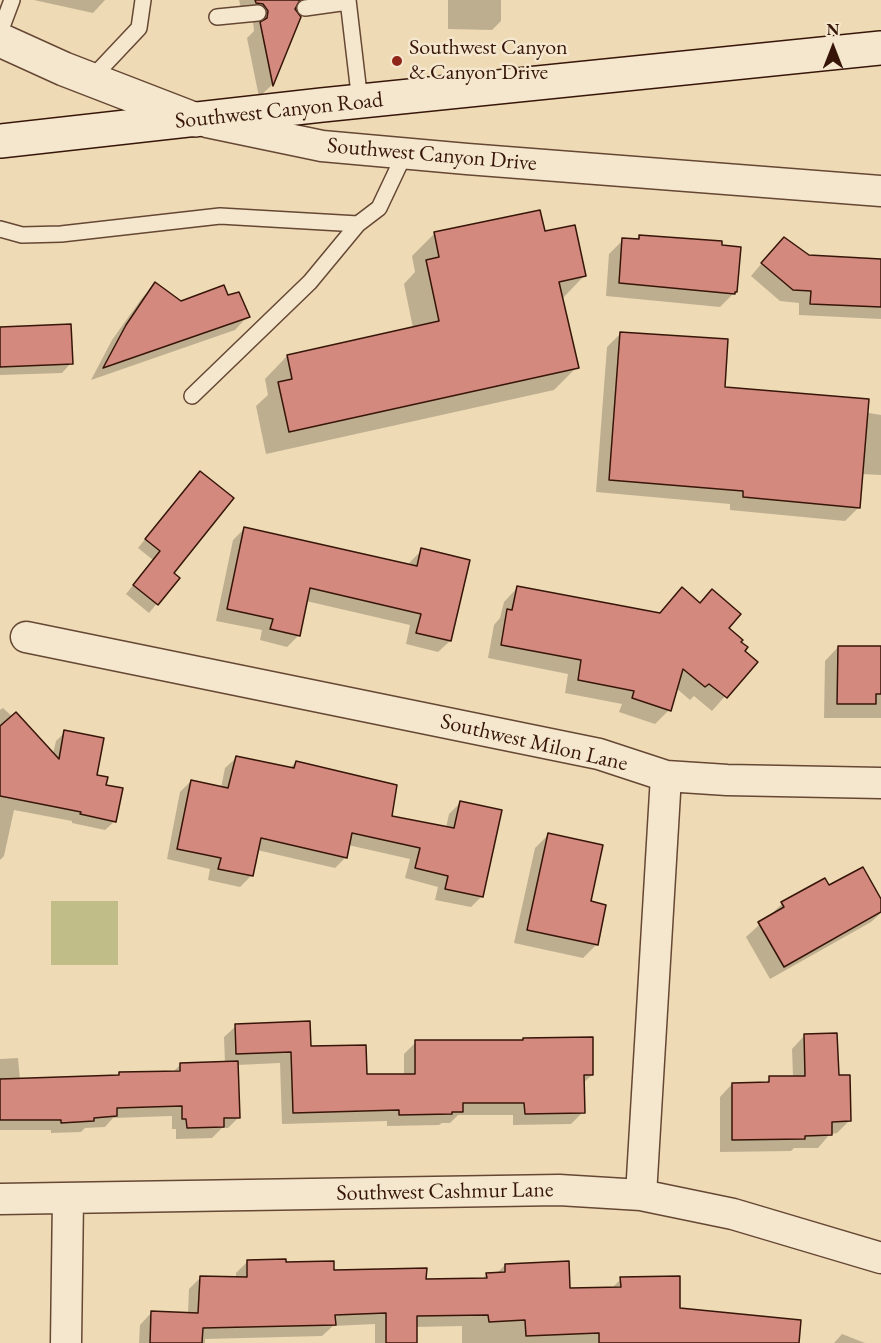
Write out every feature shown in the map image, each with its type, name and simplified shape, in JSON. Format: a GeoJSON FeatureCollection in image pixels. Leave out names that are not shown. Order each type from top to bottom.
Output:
{"type":"FeatureCollection","features":[{"type":"Feature","properties":{"kind":"main road","name":"Southwest Canyon Drive"},"geometry":{"type":"LineString","coordinates":[[0,40],[90,80],[196,120]]}},
{"type":"Feature","properties":{"kind":"main road","name":"Southwest Canyon Road"},"geometry":{"type":"LineString","coordinates":[[0,141],[881,48]]}},
{"type":"Feature","properties":{"kind":"street","name":"Southwest Canyon Drive"},"geometry":{"type":"LineString","coordinates":[[196,120],[322,146],[881,191]]}},
{"type":"Feature","properties":{"kind":"street","name":"Southwest Milon Lane"},"geometry":{"type":"LineString","coordinates":[[26,637],[599,754],[666,777],[881,783]]}},
{"type":"Feature","properties":{"kind":"street"},"geometry":{"type":"LineString","coordinates":[[641,1195],[666,777]]}},
{"type":"Feature","properties":{"kind":"street","name":"Southwest Cashmur Lane"},"geometry":{"type":"LineString","coordinates":[[0,1199],[559,1190],[641,1195],[733,1214],[881,1258]]}},
{"type":"Feature","properties":{"kind":"street"},"geometry":{"type":"LineString","coordinates":[[66,1343],[68,1198]]}},
{"type":"Feature","properties":{"kind":"lane"},"geometry":{"type":"LineString","coordinates":[[0,32],[12,0]]}},
{"type":"Feature","properties":{"kind":"lane"},"geometry":{"type":"LineString","coordinates":[[90,80],[139,28],[143,0]]}},
{"type":"Feature","properties":{"kind":"lane"},"geometry":{"type":"LineString","coordinates":[[305,8],[348,1],[360,102]]}},
{"type":"Feature","properties":{"kind":"lane"},"geometry":{"type":"LineString","coordinates":[[217,17],[258,13]]}},
{"type":"Feature","properties":{"kind":"lane"},"geometry":{"type":"LineString","coordinates":[[192,396],[310,282],[358,224],[379,208],[405,153]]}},
{"type":"Feature","properties":{"kind":"lane"},"geometry":{"type":"LineString","coordinates":[[0,229],[22,235],[61,234],[220,216],[358,224]]}},
{"type":"Feature","properties":{"kind":"shaded area"},"geometry":{"type":"Polygon","coordinates":[[[51,901],[118,901],[118,965],[51,965],[51,901]]]}},
{"type":"Feature","properties":{"kind":"building"},"geometry":{"type":"Polygon","coordinates":[[[255,0],[300,0],[295,9],[301,17],[273,86],[260,22],[267,18],[268,11],[263,4],[256,3],[255,0]]]}},
{"type":"Feature","properties":{"kind":"building"},"geometry":{"type":"Polygon","coordinates":[[[540,210],[545,231],[575,225],[586,276],[559,282],[579,368],[289,432],[278,382],[292,379],[287,355],[439,321],[426,260],[439,257],[434,232],[540,210]]]}},
{"type":"Feature","properties":{"kind":"building"},"geometry":{"type":"Polygon","coordinates":[[[639,235],[722,241],[722,245],[741,247],[737,292],[735,294],[619,283],[622,238],[639,239],[639,235]]]}},
{"type":"Feature","properties":{"kind":"building"},"geometry":{"type":"Polygon","coordinates":[[[784,237],[809,255],[881,259],[881,307],[810,304],[811,291],[793,290],[761,263],[784,237]]]}},
{"type":"Feature","properties":{"kind":"building"},"geometry":{"type":"Polygon","coordinates":[[[155,282],[181,301],[224,285],[228,295],[239,292],[250,317],[103,368],[126,325],[155,282]]]}},
{"type":"Feature","properties":{"kind":"building"},"geometry":{"type":"Polygon","coordinates":[[[71,324],[73,364],[0,367],[0,327],[71,324]]]}},
{"type":"Feature","properties":{"kind":"building"},"geometry":{"type":"Polygon","coordinates":[[[620,332],[728,339],[725,387],[869,399],[860,508],[743,497],[743,491],[609,480],[620,332]]]}},
{"type":"Feature","properties":{"kind":"building"},"geometry":{"type":"Polygon","coordinates":[[[200,471],[234,498],[174,573],[180,578],[158,605],[133,585],[160,551],[145,539],[200,471]]]}},
{"type":"Feature","properties":{"kind":"building"},"geometry":{"type":"Polygon","coordinates":[[[244,527],[417,566],[421,548],[470,560],[451,641],[416,633],[421,614],[310,588],[300,636],[270,629],[273,619],[227,609],[244,527]]]}},
{"type":"Feature","properties":{"kind":"building"},"geometry":{"type":"Polygon","coordinates":[[[517,586],[660,613],[682,587],[700,603],[712,589],[741,614],[729,628],[743,640],[741,642],[748,647],[745,651],[758,662],[727,698],[709,684],[705,687],[683,669],[671,711],[632,698],[634,691],[578,680],[581,660],[501,645],[507,609],[512,610],[517,586]]]}},
{"type":"Feature","properties":{"kind":"building"},"geometry":{"type":"Polygon","coordinates":[[[838,646],[881,646],[881,694],[876,694],[876,704],[837,704],[838,646]]]}},
{"type":"Feature","properties":{"kind":"building"},"geometry":{"type":"Polygon","coordinates":[[[16,712],[59,759],[64,730],[104,738],[97,775],[108,777],[106,785],[123,788],[116,822],[80,814],[81,812],[0,796],[0,726],[16,712]]]}},
{"type":"Feature","properties":{"kind":"building"},"geometry":{"type":"Polygon","coordinates":[[[236,756],[294,768],[296,761],[397,785],[392,816],[454,828],[460,801],[502,810],[483,897],[445,889],[448,876],[415,868],[420,848],[352,833],[347,858],[261,838],[253,876],[218,869],[221,858],[177,849],[191,780],[228,788],[236,756]]]}},
{"type":"Feature","properties":{"kind":"building"},"geometry":{"type":"Polygon","coordinates":[[[548,833],[603,845],[591,901],[606,905],[598,945],[527,930],[548,833]]]}},
{"type":"Feature","properties":{"kind":"building"},"geometry":{"type":"Polygon","coordinates":[[[863,867],[881,899],[881,912],[784,967],[758,922],[784,907],[781,902],[825,878],[829,885],[863,867]]]}},
{"type":"Feature","properties":{"kind":"building"},"geometry":{"type":"Polygon","coordinates":[[[310,1021],[311,1046],[366,1045],[367,1074],[415,1074],[415,1040],[523,1040],[523,1038],[593,1037],[593,1075],[584,1075],[585,1113],[525,1114],[524,1103],[463,1103],[463,1112],[452,1112],[452,1114],[399,1115],[399,1110],[293,1113],[291,1052],[236,1054],[235,1024],[310,1021]]]}},
{"type":"Feature","properties":{"kind":"building"},"geometry":{"type":"Polygon","coordinates":[[[837,1033],[839,1075],[850,1075],[851,1121],[832,1122],[832,1135],[805,1136],[805,1139],[732,1140],[732,1083],[769,1082],[769,1076],[805,1076],[804,1034],[837,1033]]]}},
{"type":"Feature","properties":{"kind":"building"},"geometry":{"type":"Polygon","coordinates":[[[238,1061],[240,1118],[224,1118],[224,1127],[187,1128],[186,1119],[182,1119],[182,1106],[117,1108],[117,1116],[94,1118],[94,1121],[61,1123],[61,1120],[0,1120],[0,1079],[180,1071],[180,1063],[238,1061]]]}},
{"type":"Feature","properties":{"kind":"building"},"geometry":{"type":"Polygon","coordinates":[[[286,1259],[286,1262],[334,1261],[334,1270],[427,1268],[426,1279],[487,1278],[486,1273],[505,1272],[505,1264],[569,1261],[570,1288],[621,1287],[620,1277],[680,1276],[680,1308],[801,1320],[799,1343],[599,1343],[599,1333],[526,1336],[525,1320],[489,1322],[488,1315],[417,1316],[417,1343],[386,1343],[386,1313],[335,1315],[336,1325],[203,1328],[202,1343],[150,1343],[151,1311],[198,1313],[200,1276],[247,1277],[247,1260],[286,1259]]]}},
{"type":"Feature","properties":{"kind":"place","name":"Southwest Canyon & Canyon Drive"},"geometry":{"type":"Point","coordinates":[397,61]}}]}
